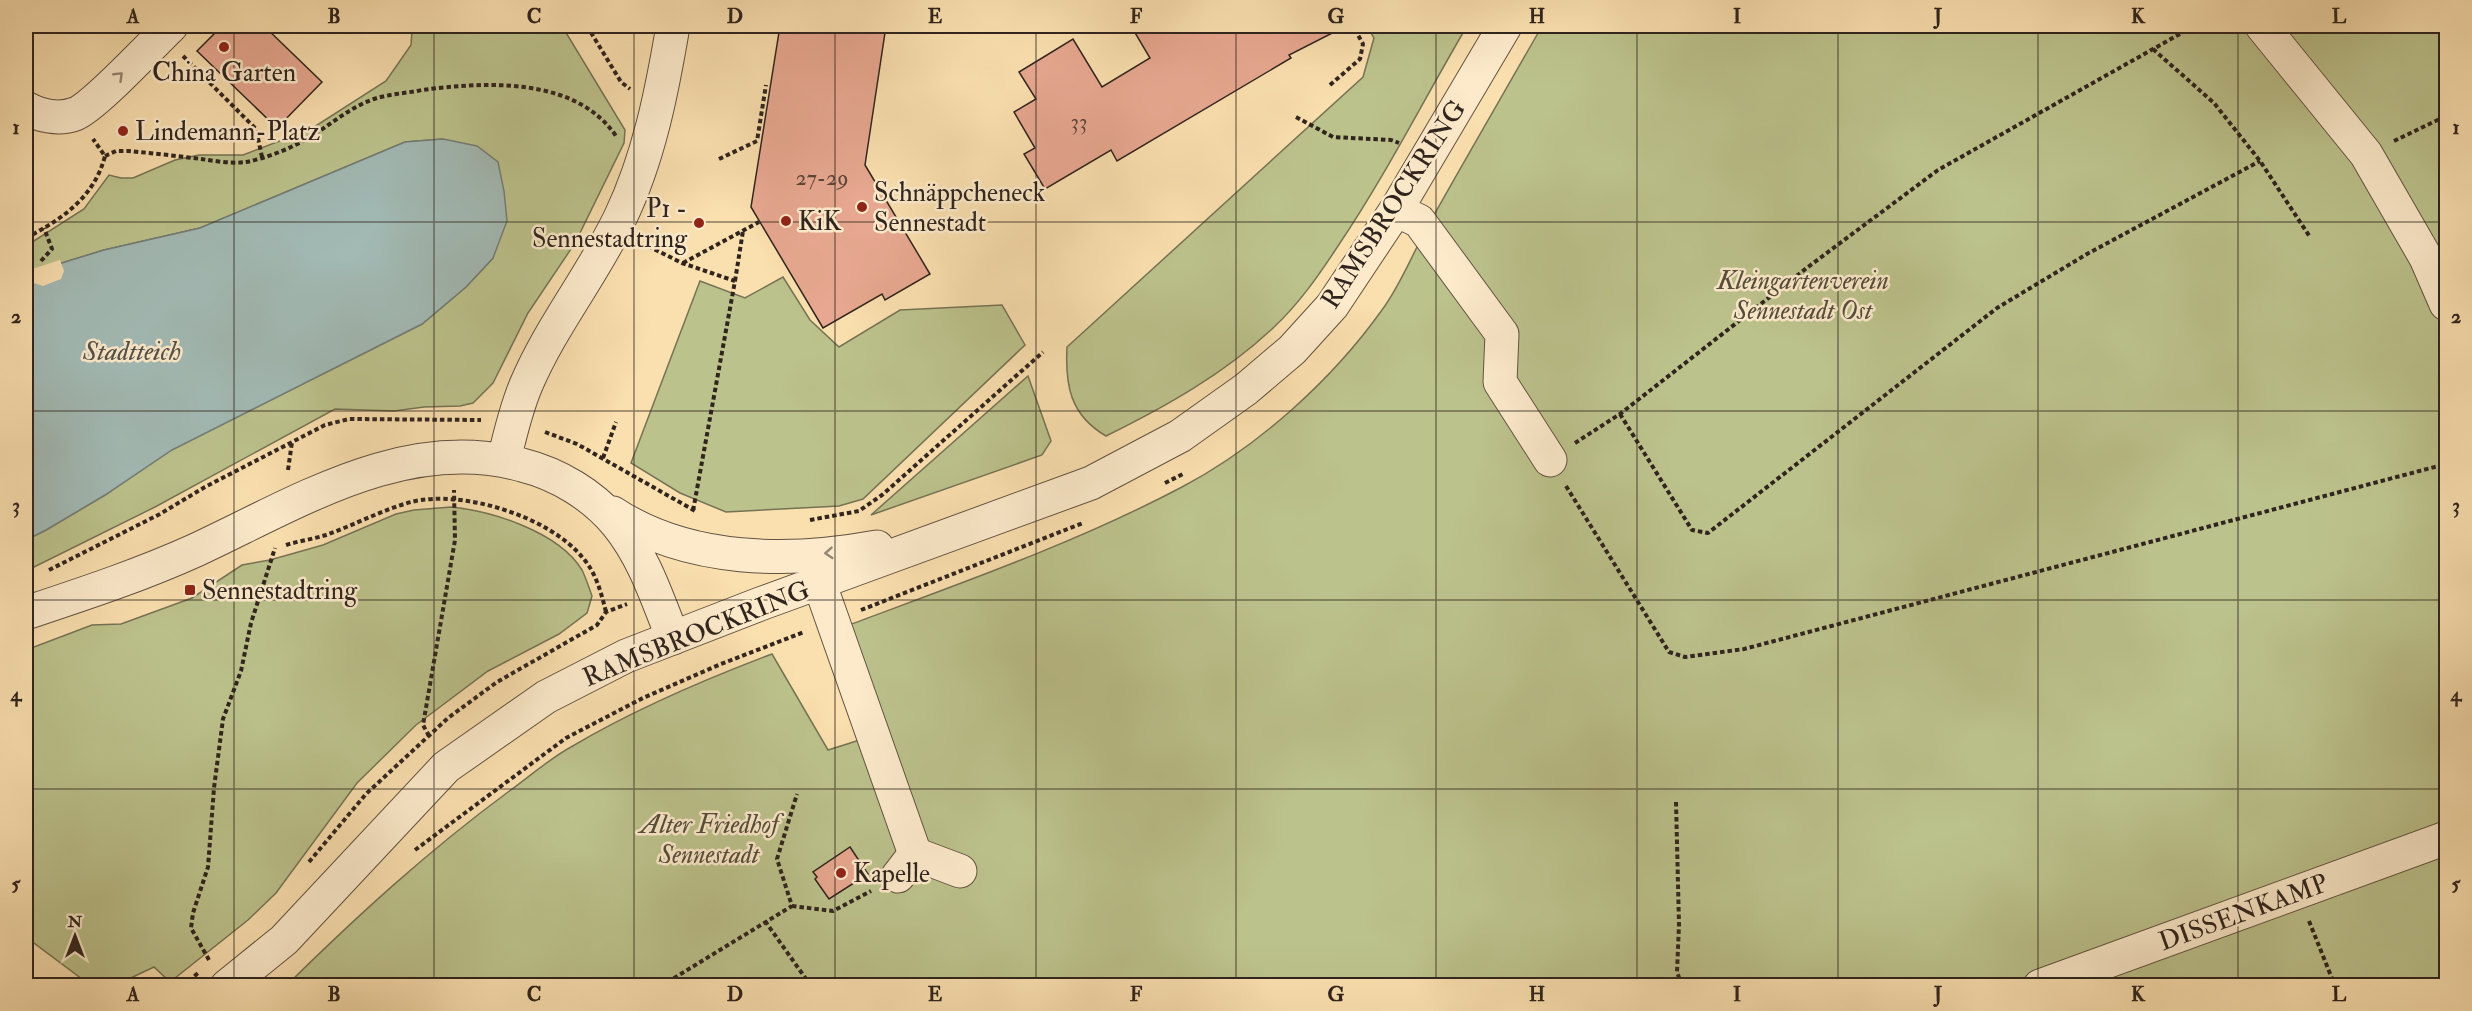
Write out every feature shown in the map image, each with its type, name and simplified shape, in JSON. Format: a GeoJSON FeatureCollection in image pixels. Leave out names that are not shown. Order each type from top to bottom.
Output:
{"type":"FeatureCollection","features":[{"type":"Feature","properties":{"kind":"street"},"geometry":{"type":"LineString","coordinates":[[504,460],[526,385],[619,220],[646,152],[674,26]]}},
{"type":"Feature","properties":{"kind":"street","name":"RAMSBROCKRING"},"geometry":{"type":"LineString","coordinates":[[219,974],[284,940],[447,766],[546,697],[626,656],[819,582],[1091,483],[1180,436],[1237,396],[1292,350],[1332,306],[1396,210],[1505,26]]}},
{"type":"Feature","properties":{"kind":"street"},"geometry":{"type":"LineString","coordinates":[[2262,26],[2366,154],[2426,258],[2446,304]]}},
{"type":"Feature","properties":{"kind":"street"},"geometry":{"type":"LineString","coordinates":[[26,108],[48,116],[75,114],[93,101],[166,30]]}},
{"type":"Feature","properties":{"kind":"street"},"geometry":{"type":"LineString","coordinates":[[1396,210],[1419,221],[1502,334],[1500,382],[1550,460]]}},
{"type":"Feature","properties":{"kind":"street"},"geometry":{"type":"LineString","coordinates":[[26,613],[112,584],[194,550],[283,507],[371,471],[407,462],[455,456],[504,460],[553,476],[591,499],[616,523],[631,544],[646,570],[673,638]]}},
{"type":"Feature","properties":{"kind":"street","name":"RAMSBROCKRING"},"geometry":{"type":"LineString","coordinates":[[591,499],[628,524],[669,540],[704,550],[778,556],[861,550],[949,535]]}},
{"type":"Feature","properties":{"kind":"street"},"geometry":{"type":"LineString","coordinates":[[819,582],[907,865],[960,871]]}},
{"type":"Feature","properties":{"kind":"street","name":"DISSENKAMP"},"geometry":{"type":"LineString","coordinates":[[2040,986],[2446,838]]}},
{"type":"Feature","properties":{"kind":"path"},"geometry":{"type":"LineString","coordinates":[[587,26],[621,82],[626,87],[659,100]]}},
{"type":"Feature","properties":{"kind":"path"},"geometry":{"type":"LineString","coordinates":[[1330,85],[1360,59],[1363,44],[1353,26]]}},
{"type":"Feature","properties":{"kind":"path"},"geometry":{"type":"LineString","coordinates":[[2194,26],[1938,170],[1620,414],[1550,460],[1669,652],[1685,657],[1755,646],[2446,464]]}},
{"type":"Feature","properties":{"kind":"path"},"geometry":{"type":"LineString","coordinates":[[166,30],[255,129],[262,157]]}},
{"type":"Feature","properties":{"kind":"path"},"geometry":{"type":"LineString","coordinates":[[2153,49],[2214,103],[2259,161],[2310,237]]}},
{"type":"Feature","properties":{"kind":"path"},"geometry":{"type":"LineString","coordinates":[[26,238],[83,201],[97,179],[105,156],[116,151],[245,162],[309,137],[349,110],[376,98],[438,88],[484,85],[522,87],[568,100],[591,111],[626,146],[646,152]]}},
{"type":"Feature","properties":{"kind":"path"},"geometry":{"type":"LineString","coordinates":[[719,159],[757,141],[766,85]]}},
{"type":"Feature","properties":{"kind":"path"},"geometry":{"type":"LineString","coordinates":[[2366,154],[2446,116]]}},
{"type":"Feature","properties":{"kind":"path"},"geometry":{"type":"LineString","coordinates":[[1296,117],[1333,137],[1391,140],[1428,153]]}},
{"type":"Feature","properties":{"kind":"path"},"geometry":{"type":"LineString","coordinates":[[1620,414],[1692,530],[1708,533],[1997,308],[2087,254],[2259,161]]}},
{"type":"Feature","properties":{"kind":"path"},"geometry":{"type":"LineString","coordinates":[[682,263],[759,222]]}},
{"type":"Feature","properties":{"kind":"path"},"geometry":{"type":"LineString","coordinates":[[41,261],[52,249],[44,228]]}},
{"type":"Feature","properties":{"kind":"path"},"geometry":{"type":"LineString","coordinates":[[52,567],[160,514],[205,487],[312,430],[338,420],[455,418],[513,424],[577,444],[693,511],[743,231]]}},
{"type":"Feature","properties":{"kind":"path"},"geometry":{"type":"LineString","coordinates":[[648,246],[682,263],[735,281]]}},
{"type":"Feature","properties":{"kind":"path"},"geometry":{"type":"LineString","coordinates":[[800,522],[859,511],[882,495],[1043,352]]}},
{"type":"Feature","properties":{"kind":"path"},"geometry":{"type":"LineString","coordinates":[[603,458],[616,422]]}},
{"type":"Feature","properties":{"kind":"path"},"geometry":{"type":"LineString","coordinates":[[447,766],[423,725],[455,540],[455,456]]}},
{"type":"Feature","properties":{"kind":"path"},"geometry":{"type":"LineString","coordinates":[[219,974],[191,928],[193,913],[208,867],[214,788],[223,719],[241,671],[251,623],[275,547],[324,535],[412,502],[454,500],[502,509],[548,528],[566,539],[584,558],[596,577],[606,612]]}},
{"type":"Feature","properties":{"kind":"path"},"geometry":{"type":"LineString","coordinates":[[414,852],[566,738],[643,698],[758,650]]}},
{"type":"Feature","properties":{"kind":"path"},"geometry":{"type":"LineString","coordinates":[[792,906],[777,859],[797,794]]}},
{"type":"Feature","properties":{"kind":"path"},"geometry":{"type":"LineString","coordinates":[[1676,802],[1679,925],[1677,972],[1682,986]]}},
{"type":"Feature","properties":{"kind":"path"},"geometry":{"type":"LineString","coordinates":[[661,986],[792,906],[833,911],[907,865]]}},
{"type":"Feature","properties":{"kind":"path"},"geometry":{"type":"LineString","coordinates":[[2298,893],[2335,986]]}},
{"type":"Feature","properties":{"kind":"path"},"geometry":{"type":"LineString","coordinates":[[765,921],[811,986]]}},
{"type":"Feature","properties":{"kind":"green space"},"geometry":{"type":"Polygon","coordinates":[[[496,26],[562,26],[625,130],[624,143],[575,243],[528,313],[493,383],[473,403],[460,406],[394,411],[335,409],[155,507],[26,571],[26,540],[105,495],[171,450],[422,324],[466,287],[493,258],[443,139],[405,142],[200,228],[104,250],[26,274],[26,246],[84,209],[109,175],[133,178],[175,160],[199,155],[243,155],[311,129],[386,81],[411,45],[412,30],[452,32],[496,26]]]}},
{"type":"Feature","properties":{"kind":"green space"},"geometry":{"type":"Polygon","coordinates":[[[1367,26],[1467,26],[1356,219],[1300,299],[1254,345],[1214,375],[1172,401],[1106,436],[1084,419],[1072,398],[1067,374],[1067,347],[1363,77],[1374,38],[1367,26]]]}},
{"type":"Feature","properties":{"kind":"green space"},"geometry":{"type":"Polygon","coordinates":[[[1542,26],[2446,26],[2446,985],[286,986],[421,861],[547,763],[620,720],[695,685],[772,654],[828,750],[882,733],[849,625],[976,578],[1142,507],[1210,471],[1292,410],[1340,362],[1389,300],[1430,222],[1542,26]]]}},
{"type":"Feature","properties":{"kind":"green space"},"geometry":{"type":"Polygon","coordinates":[[[783,277],[810,320],[839,347],[900,310],[1002,305],[1025,345],[863,499],[839,506],[726,512],[680,493],[631,463],[700,281],[745,298],[783,277]]]}},
{"type":"Feature","properties":{"kind":"green space"},"geometry":{"type":"Polygon","coordinates":[[[1028,376],[1051,441],[1042,455],[871,515],[1028,376]]]}},
{"type":"Feature","properties":{"kind":"green space"},"geometry":{"type":"Polygon","coordinates":[[[451,507],[486,513],[504,519],[541,534],[558,545],[582,570],[592,596],[587,613],[559,634],[488,671],[416,725],[357,783],[276,893],[248,920],[170,982],[154,967],[116,985],[90,985],[26,937],[26,650],[92,625],[121,624],[192,598],[242,565],[270,560],[323,545],[396,514],[451,507]]]}},
{"type":"Feature","properties":{"kind":"water","name":"Stadtteich"},"geometry":{"type":"Polygon","coordinates":[[[443,139],[477,146],[498,162],[504,191],[507,221],[493,258],[466,287],[422,324],[172,450],[105,495],[26,540],[26,274],[104,250],[200,228],[405,142],[443,139]]]}},
{"type":"Feature","properties":{"kind":"pier"},"geometry":{"type":"Polygon","coordinates":[[[60,260],[64,271],[61,279],[43,286],[34,283],[29,270],[60,260]]]}},
{"type":"Feature","properties":{"kind":"building"},"geometry":{"type":"Polygon","coordinates":[[[222,26],[264,26],[322,82],[277,128],[197,51],[222,26]]]}},
{"type":"Feature","properties":{"kind":"building"},"geometry":{"type":"Polygon","coordinates":[[[780,26],[886,26],[865,165],[930,274],[885,300],[882,294],[823,328],[751,207],[780,26]]]}},
{"type":"Feature","properties":{"kind":"building"},"geometry":{"type":"Polygon","coordinates":[[[1131,26],[1346,26],[1289,55],[1291,58],[1117,161],[1111,150],[1045,189],[1024,154],[1035,148],[1014,112],[1036,99],[1019,72],[1073,39],[1102,87],[1150,58],[1131,26]]]}},
{"type":"Feature","properties":{"kind":"building","name":"Kapelle"},"geometry":{"type":"Polygon","coordinates":[[[850,847],[868,874],[829,899],[815,879],[817,877],[813,872],[850,847]]]}},
{"type":"Feature","properties":{"kind":"place","name":"China Garten"},"geometry":{"type":"Point","coordinates":[224,47]}},
{"type":"Feature","properties":{"kind":"place","name":"Lindemann-Platz"},"geometry":{"type":"Point","coordinates":[123,131]}},
{"type":"Feature","properties":{"kind":"place","name":"Schnäppcheneck Sennestadt"},"geometry":{"type":"Point","coordinates":[862,207]}},
{"type":"Feature","properties":{"kind":"place","name":"KiK"},"geometry":{"type":"Point","coordinates":[786,221]}},
{"type":"Feature","properties":{"kind":"place","name":"P1 - Sennestadtring"},"geometry":{"type":"Point","coordinates":[699,223]}},
{"type":"Feature","properties":{"kind":"place","name":"Sennestadtring"},"geometry":{"type":"Point","coordinates":[190,590]}},
{"type":"Feature","properties":{"kind":"place","name":"Kapelle"},"geometry":{"type":"Point","coordinates":[841,873]}},
{"type":"Feature","properties":{"kind":"park label","name":"Kleingartenverein Sennestadt Ost"},"geometry":{"type":"Point","coordinates":[1803,295]}},
{"type":"Feature","properties":{"kind":"park label","name":"Alter Friedhof Sennestadt"},"geometry":{"type":"Point","coordinates":[709,839]}}]}
